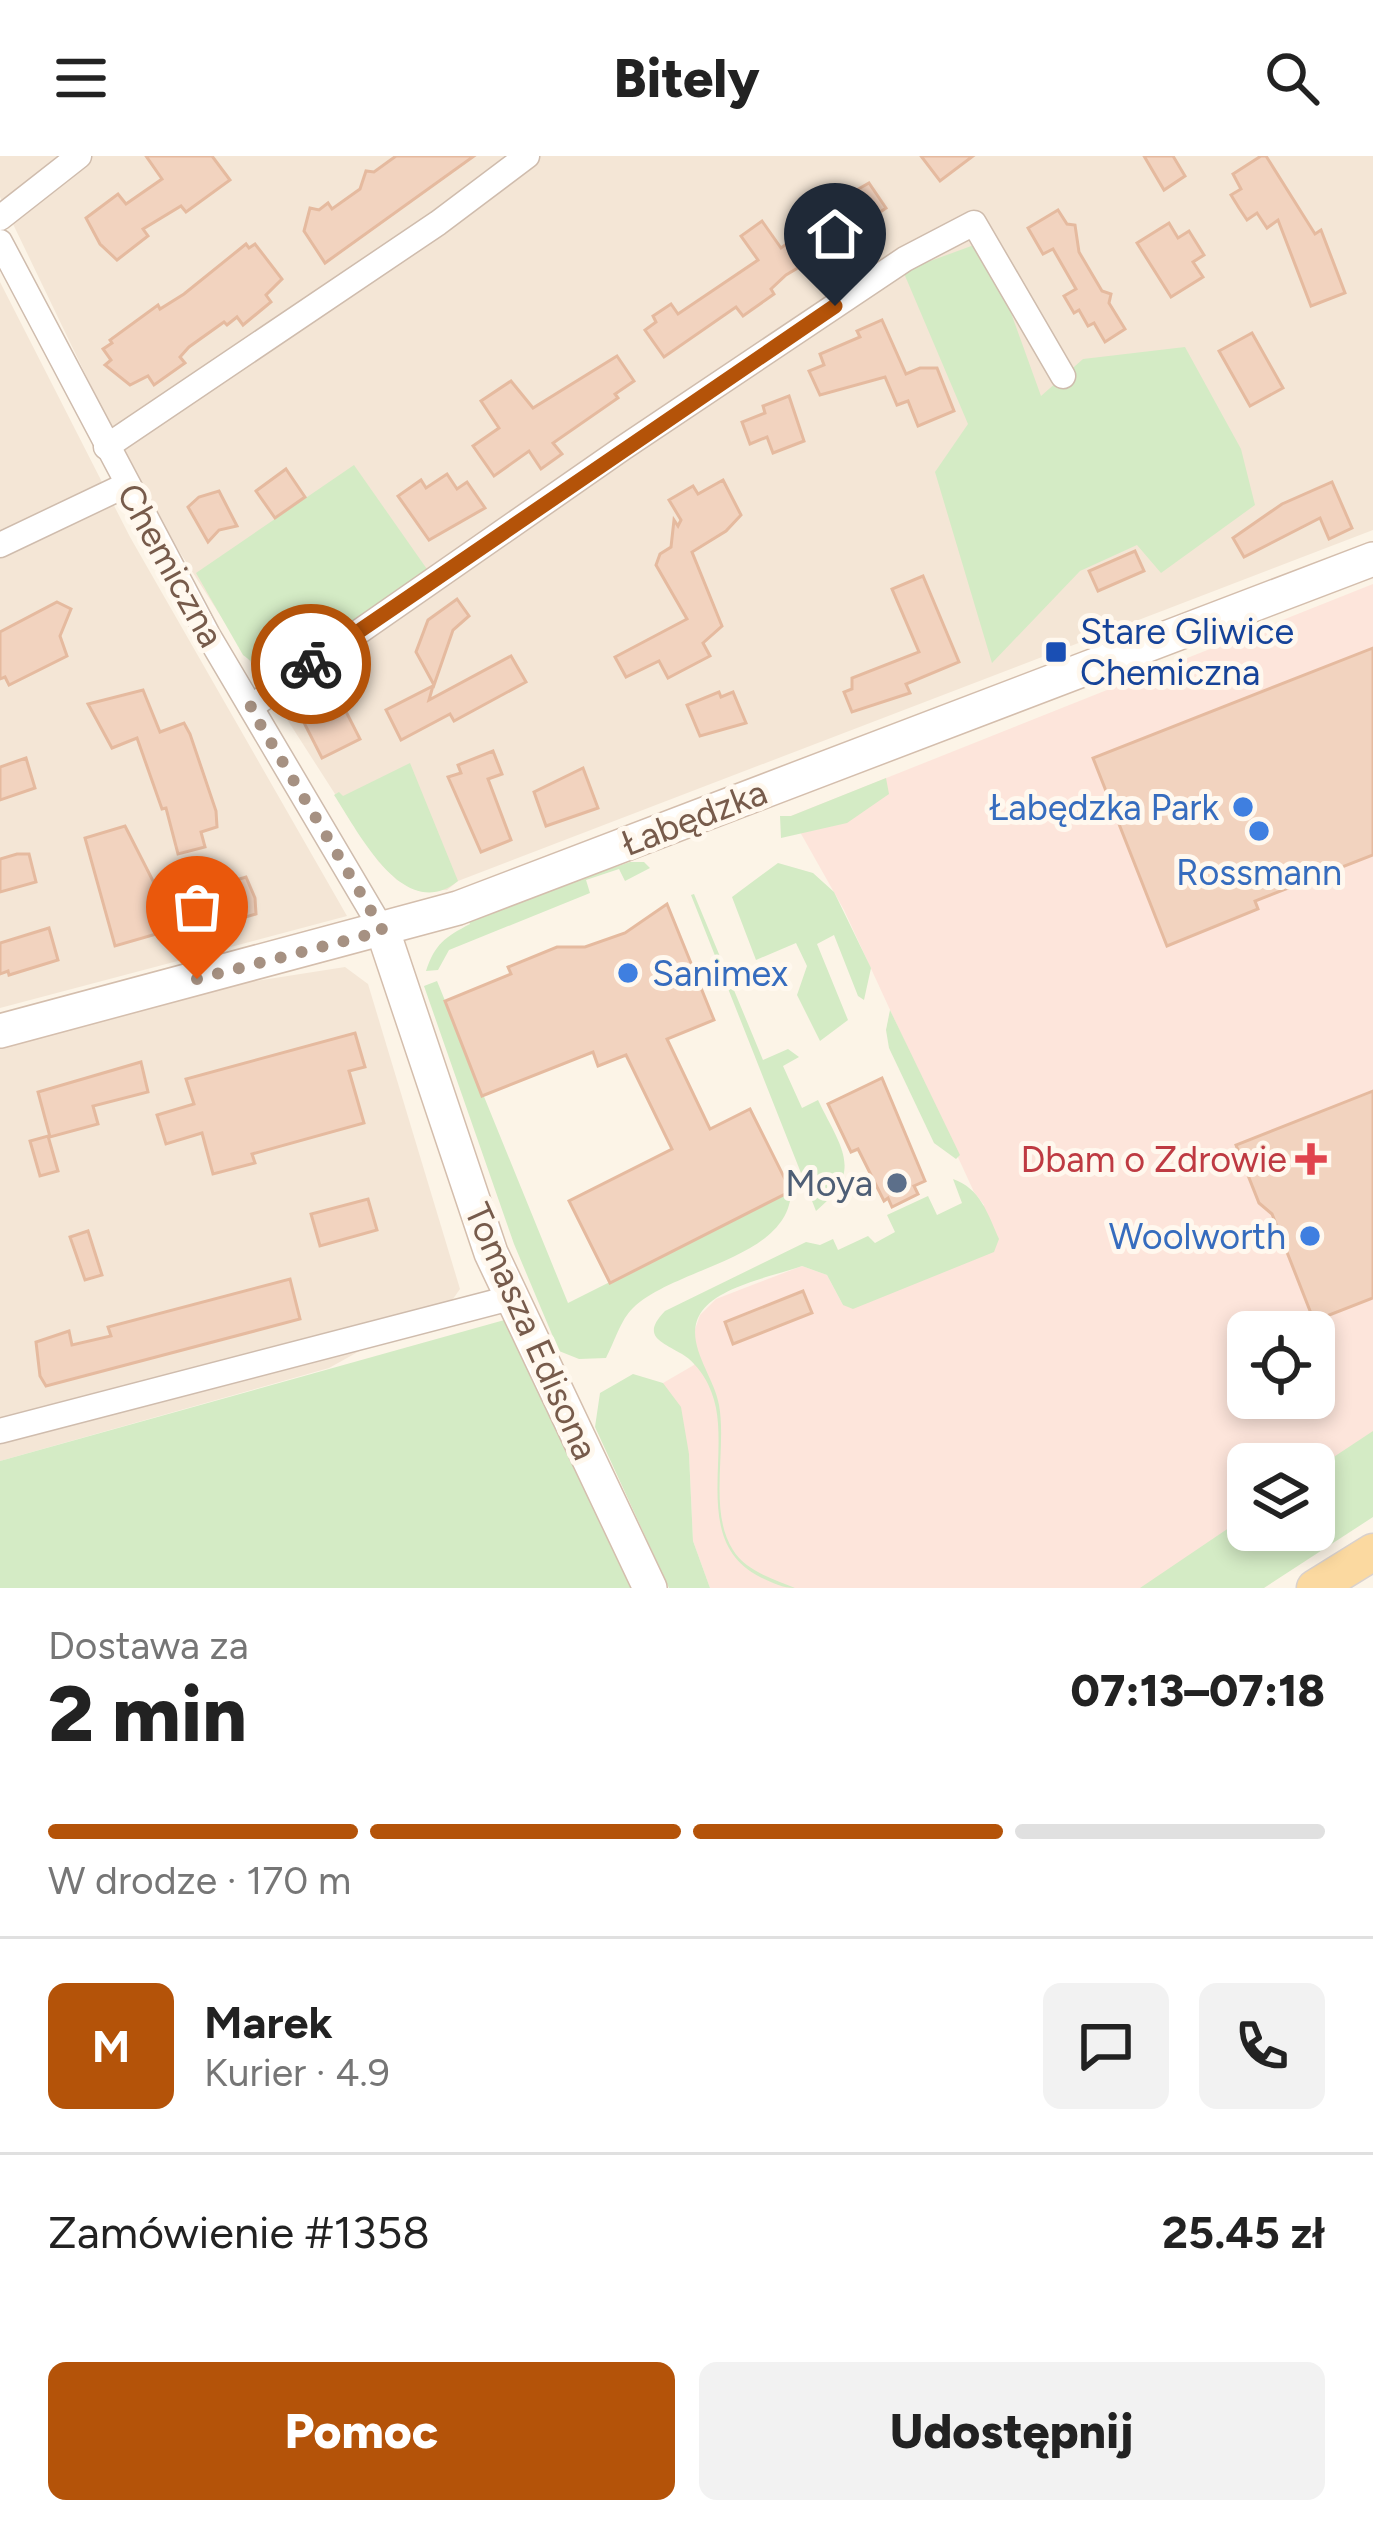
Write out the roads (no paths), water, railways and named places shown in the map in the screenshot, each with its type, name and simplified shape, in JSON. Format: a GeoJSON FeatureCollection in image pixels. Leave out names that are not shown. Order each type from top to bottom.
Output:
{"type":"FeatureCollection","features":[{"type":"Feature","properties":{"kind":"main road"},"geometry":{"type":"LineString","coordinates":[[1315,1588],[1373,1552]]}},
{"type":"Feature","properties":{"kind":"street"},"geometry":{"type":"LineString","coordinates":[[0,218],[79,156]]}},
{"type":"Feature","properties":{"kind":"street","name":"Chemiczna"},"geometry":{"type":"LineString","coordinates":[[106,447],[438,223],[527,156]]}},
{"type":"Feature","properties":{"kind":"street"},"geometry":{"type":"LineString","coordinates":[[250,707],[905,259],[974,224],[1063,376]]}},
{"type":"Feature","properties":{"kind":"street","name":"Chemiczna"},"geometry":{"type":"LineString","coordinates":[[3,257],[250,707],[383,931]]}},
{"type":"Feature","properties":{"kind":"street"},"geometry":{"type":"LineString","coordinates":[[0,545],[126,484]]}},
{"type":"Feature","properties":{"kind":"street","name":"Łabędzka"},"geometry":{"type":"LineString","coordinates":[[0,1031],[458,908],[1373,559]]}},
{"type":"Feature","properties":{"kind":"street","name":"Tomasza Edisona"},"geometry":{"type":"LineString","coordinates":[[383,931],[510,1298],[650,1588]]}},
{"type":"Feature","properties":{"kind":"street"},"geometry":{"type":"LineString","coordinates":[[0,1431],[510,1298]]}},
{"type":"Feature","properties":{"kind":"place","name":"Stare Gliwice Chemiczna"},"geometry":{"type":"Point","coordinates":[1056,652]}},
{"type":"Feature","properties":{"kind":"place","name":"Łabędzka Park"},"geometry":{"type":"Point","coordinates":[1243,807]}},
{"type":"Feature","properties":{"kind":"place","name":"Rossmann"},"geometry":{"type":"Point","coordinates":[1259,831]}},
{"type":"Feature","properties":{"kind":"place","name":"Sanimex"},"geometry":{"type":"Point","coordinates":[628,973]}},
{"type":"Feature","properties":{"kind":"place","name":"Dbam o Zdrowie"},"geometry":{"type":"Point","coordinates":[1311,1159]}},
{"type":"Feature","properties":{"kind":"place","name":"Moya"},"geometry":{"type":"Point","coordinates":[897,1183]}},
{"type":"Feature","properties":{"kind":"place","name":"Woolworth"},"geometry":{"type":"Point","coordinates":[1310,1236]}}]}
